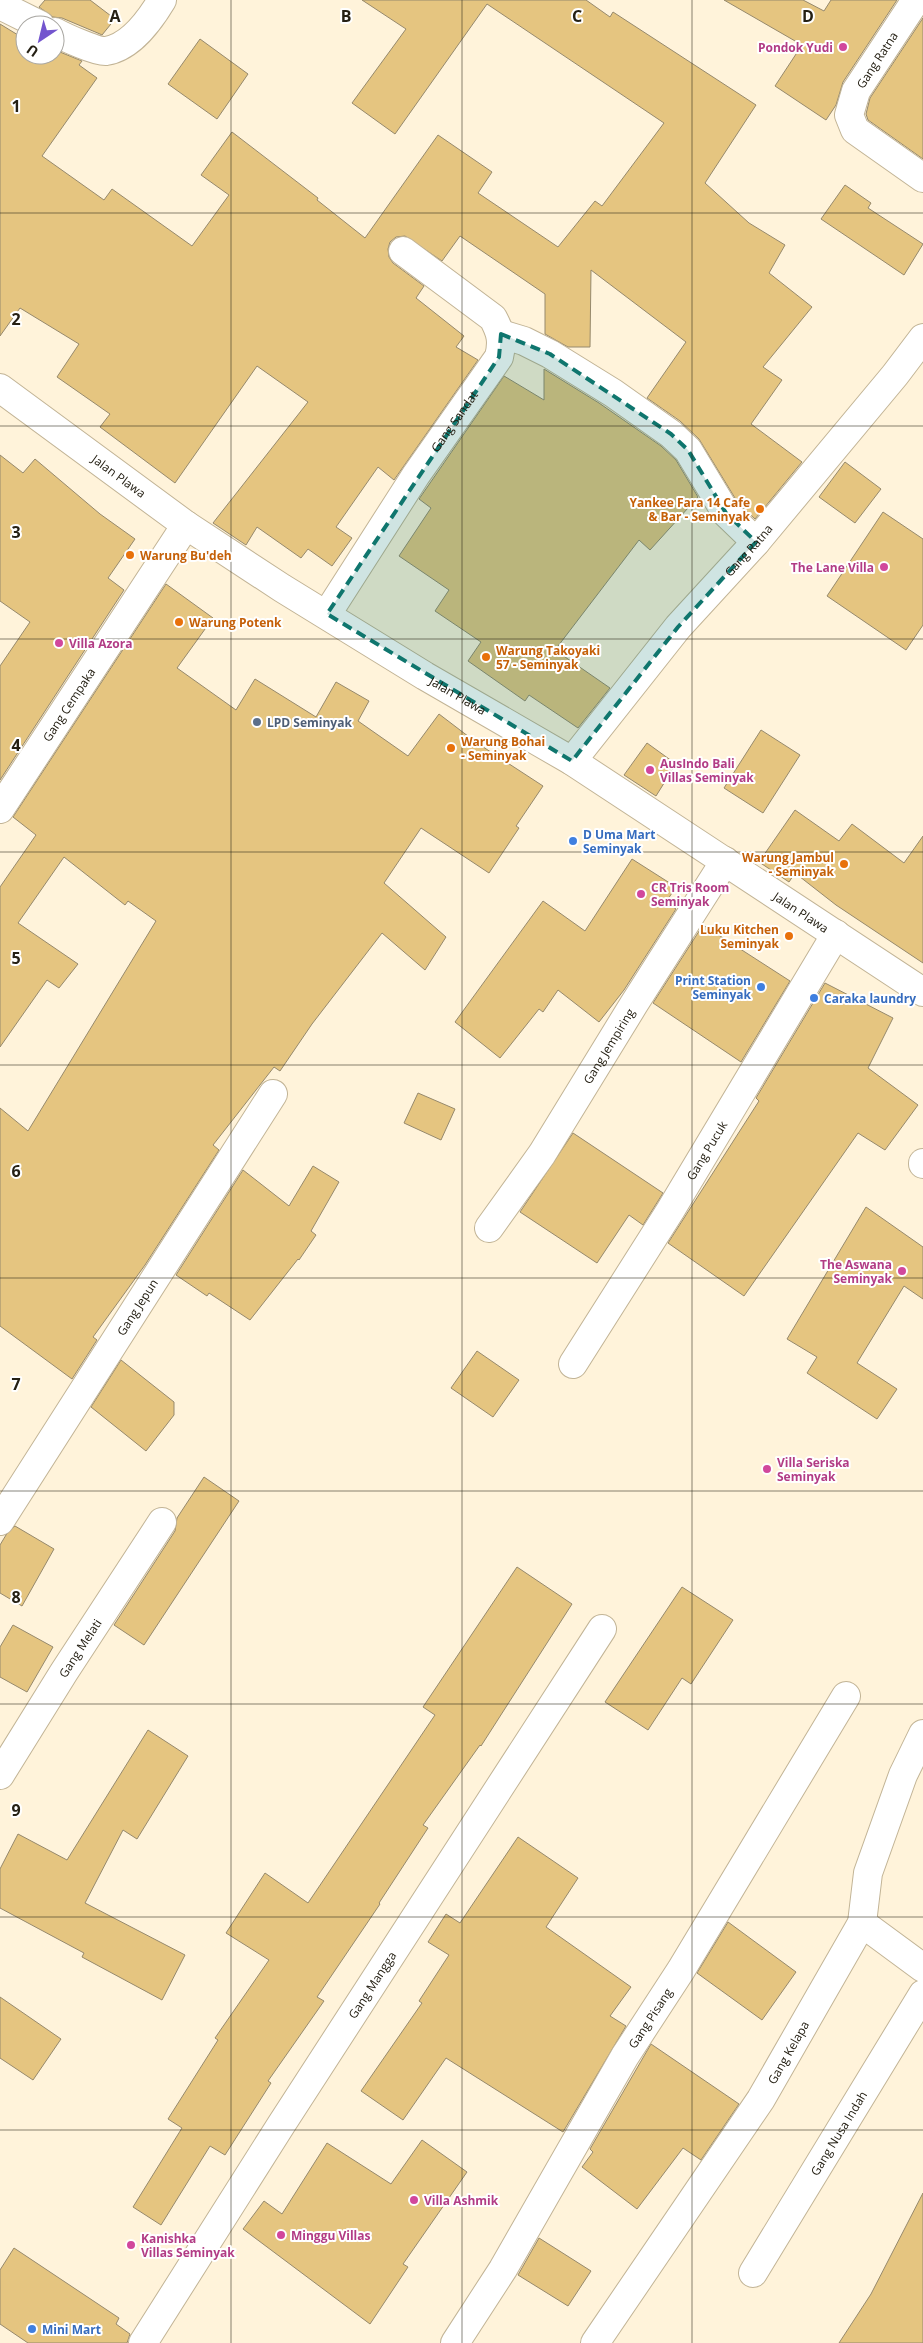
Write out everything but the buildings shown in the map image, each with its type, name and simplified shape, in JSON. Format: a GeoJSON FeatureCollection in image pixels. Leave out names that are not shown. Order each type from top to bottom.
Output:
{"type":"FeatureCollection","features":[{"type":"Feature","properties":{"kind":"street"},"geometry":{"type":"LineString","coordinates":[[65,36],[104,51],[110,49],[132,38],[153,16],[162,0]]}},
{"type":"Feature","properties":{"kind":"street","name":"Gang Ratna"},"geometry":{"type":"LineString","coordinates":[[916,0],[856,91],[850,115],[855,130],[923,178]]}},
{"type":"Feature","properties":{"kind":"street"},"geometry":{"type":"LineString","coordinates":[[0,5],[20,15]]}},
{"type":"Feature","properties":{"kind":"street"},"geometry":{"type":"LineString","coordinates":[[403,251],[493,318],[501,334],[524,341],[550,354],[613,393],[671,434],[688,450],[726,513],[756,542]]}},
{"type":"Feature","properties":{"kind":"street","name":"Gang Sandat"},"geometry":{"type":"LineString","coordinates":[[327,614],[416,475],[499,357],[502,345],[501,334]]}},
{"type":"Feature","properties":{"kind":"street","name":"Gang Ratna"},"geometry":{"type":"LineString","coordinates":[[572,760],[678,627],[756,542],[895,375],[923,338]]}},
{"type":"Feature","properties":{"kind":"street","name":"Jalan Plawa"},"geometry":{"type":"LineString","coordinates":[[0,388],[186,525],[282,588],[425,676],[572,760],[923,992]]}},
{"type":"Feature","properties":{"kind":"street","name":"Gang Cempaka"},"geometry":{"type":"LineString","coordinates":[[0,809],[186,525]]}},
{"type":"Feature","properties":{"kind":"street","name":"Gang Jempiring"},"geometry":{"type":"LineString","coordinates":[[489,1228],[542,1154],[725,861]]}},
{"type":"Feature","properties":{"kind":"street","name":"Gang Pucuk"},"geometry":{"type":"LineString","coordinates":[[573,1364],[670,1211],[836,934]]}},
{"type":"Feature","properties":{"kind":"street","name":"Gang Jepun"},"geometry":{"type":"LineString","coordinates":[[0,1521],[273,1094]]}},
{"type":"Feature","properties":{"kind":"street","name":"Gang Melati"},"geometry":{"type":"LineString","coordinates":[[0,1775],[64,1672],[162,1522]]}},
{"type":"Feature","properties":{"kind":"street","name":"Gang Mangga"},"geometry":{"type":"LineString","coordinates":[[144,2343],[281,2125],[602,1629]]}},
{"type":"Feature","properties":{"kind":"street","name":"Gang Pisang"},"geometry":{"type":"LineString","coordinates":[[455,2343],[508,2260],[625,2056],[681,1970],[846,1696]]}},
{"type":"Feature","properties":{"kind":"street","name":"Gang Kelapa"},"geometry":{"type":"LineString","coordinates":[[595,2343],[761,2098],[862,1923],[868,1873],[903,1775],[923,1734]]}},
{"type":"Feature","properties":{"kind":"street"},"geometry":{"type":"LineString","coordinates":[[862,1923],[923,1968]]}},
{"type":"Feature","properties":{"kind":"street","name":"Gang Nusa Indah"},"geometry":{"type":"LineString","coordinates":[[753,2273],[923,1994]]}},
{"type":"Feature","properties":{"kind":"highlighted area"},"geometry":{"type":"Polygon","coordinates":[[[501,334],[550,354],[671,434],[688,450],[726,513],[756,542],[678,627],[572,761],[327,614],[499,357],[501,334]]]}},
{"type":"Feature","properties":{"kind":"place","name":"Pondok Yudi"},"geometry":{"type":"Point","coordinates":[843,47]}},
{"type":"Feature","properties":{"kind":"place","name":"Yankee Fara 14 Cafe & Bar - Seminyak"},"geometry":{"type":"Point","coordinates":[760,509]}},
{"type":"Feature","properties":{"kind":"place","name":"Warung Bu'deh"},"geometry":{"type":"Point","coordinates":[130,555]}},
{"type":"Feature","properties":{"kind":"place","name":"The Lane Villa"},"geometry":{"type":"Point","coordinates":[884,567]}},
{"type":"Feature","properties":{"kind":"place","name":"Warung Potenk"},"geometry":{"type":"Point","coordinates":[179,622]}},
{"type":"Feature","properties":{"kind":"place","name":"Villa Azora"},"geometry":{"type":"Point","coordinates":[59,643]}},
{"type":"Feature","properties":{"kind":"place","name":"Warung Takoyaki 57 - Seminyak"},"geometry":{"type":"Point","coordinates":[486,657]}},
{"type":"Feature","properties":{"kind":"place","name":"LPD Seminyak"},"geometry":{"type":"Point","coordinates":[257,722]}},
{"type":"Feature","properties":{"kind":"place","name":"Warung Bohai - Seminyak"},"geometry":{"type":"Point","coordinates":[451,748]}},
{"type":"Feature","properties":{"kind":"place","name":"AusIndo Bali Villas Seminyak"},"geometry":{"type":"Point","coordinates":[650,770]}},
{"type":"Feature","properties":{"kind":"place","name":"D Uma Mart Seminyak"},"geometry":{"type":"Point","coordinates":[573,841]}},
{"type":"Feature","properties":{"kind":"place","name":"Warung Jambul - Seminyak"},"geometry":{"type":"Point","coordinates":[844,864]}},
{"type":"Feature","properties":{"kind":"place","name":"CR Tris Room Seminyak"},"geometry":{"type":"Point","coordinates":[641,894]}},
{"type":"Feature","properties":{"kind":"place","name":"Luku Kitchen Seminyak"},"geometry":{"type":"Point","coordinates":[789,936]}},
{"type":"Feature","properties":{"kind":"place","name":"Print Station Seminyak"},"geometry":{"type":"Point","coordinates":[761,987]}},
{"type":"Feature","properties":{"kind":"place","name":"Caraka laundry"},"geometry":{"type":"Point","coordinates":[814,998]}},
{"type":"Feature","properties":{"kind":"place","name":"The Aswana Seminyak"},"geometry":{"type":"Point","coordinates":[902,1271]}},
{"type":"Feature","properties":{"kind":"place","name":"Villa Seriska Seminyak"},"geometry":{"type":"Point","coordinates":[767,1469]}},
{"type":"Feature","properties":{"kind":"place","name":"Villa Ashmik"},"geometry":{"type":"Point","coordinates":[414,2200]}},
{"type":"Feature","properties":{"kind":"place","name":"Minggu Villas"},"geometry":{"type":"Point","coordinates":[281,2235]}},
{"type":"Feature","properties":{"kind":"place","name":"Kanishka Villas Seminyak"},"geometry":{"type":"Point","coordinates":[131,2245]}},
{"type":"Feature","properties":{"kind":"place","name":"Mini Mart"},"geometry":{"type":"Point","coordinates":[32,2329]}}]}
